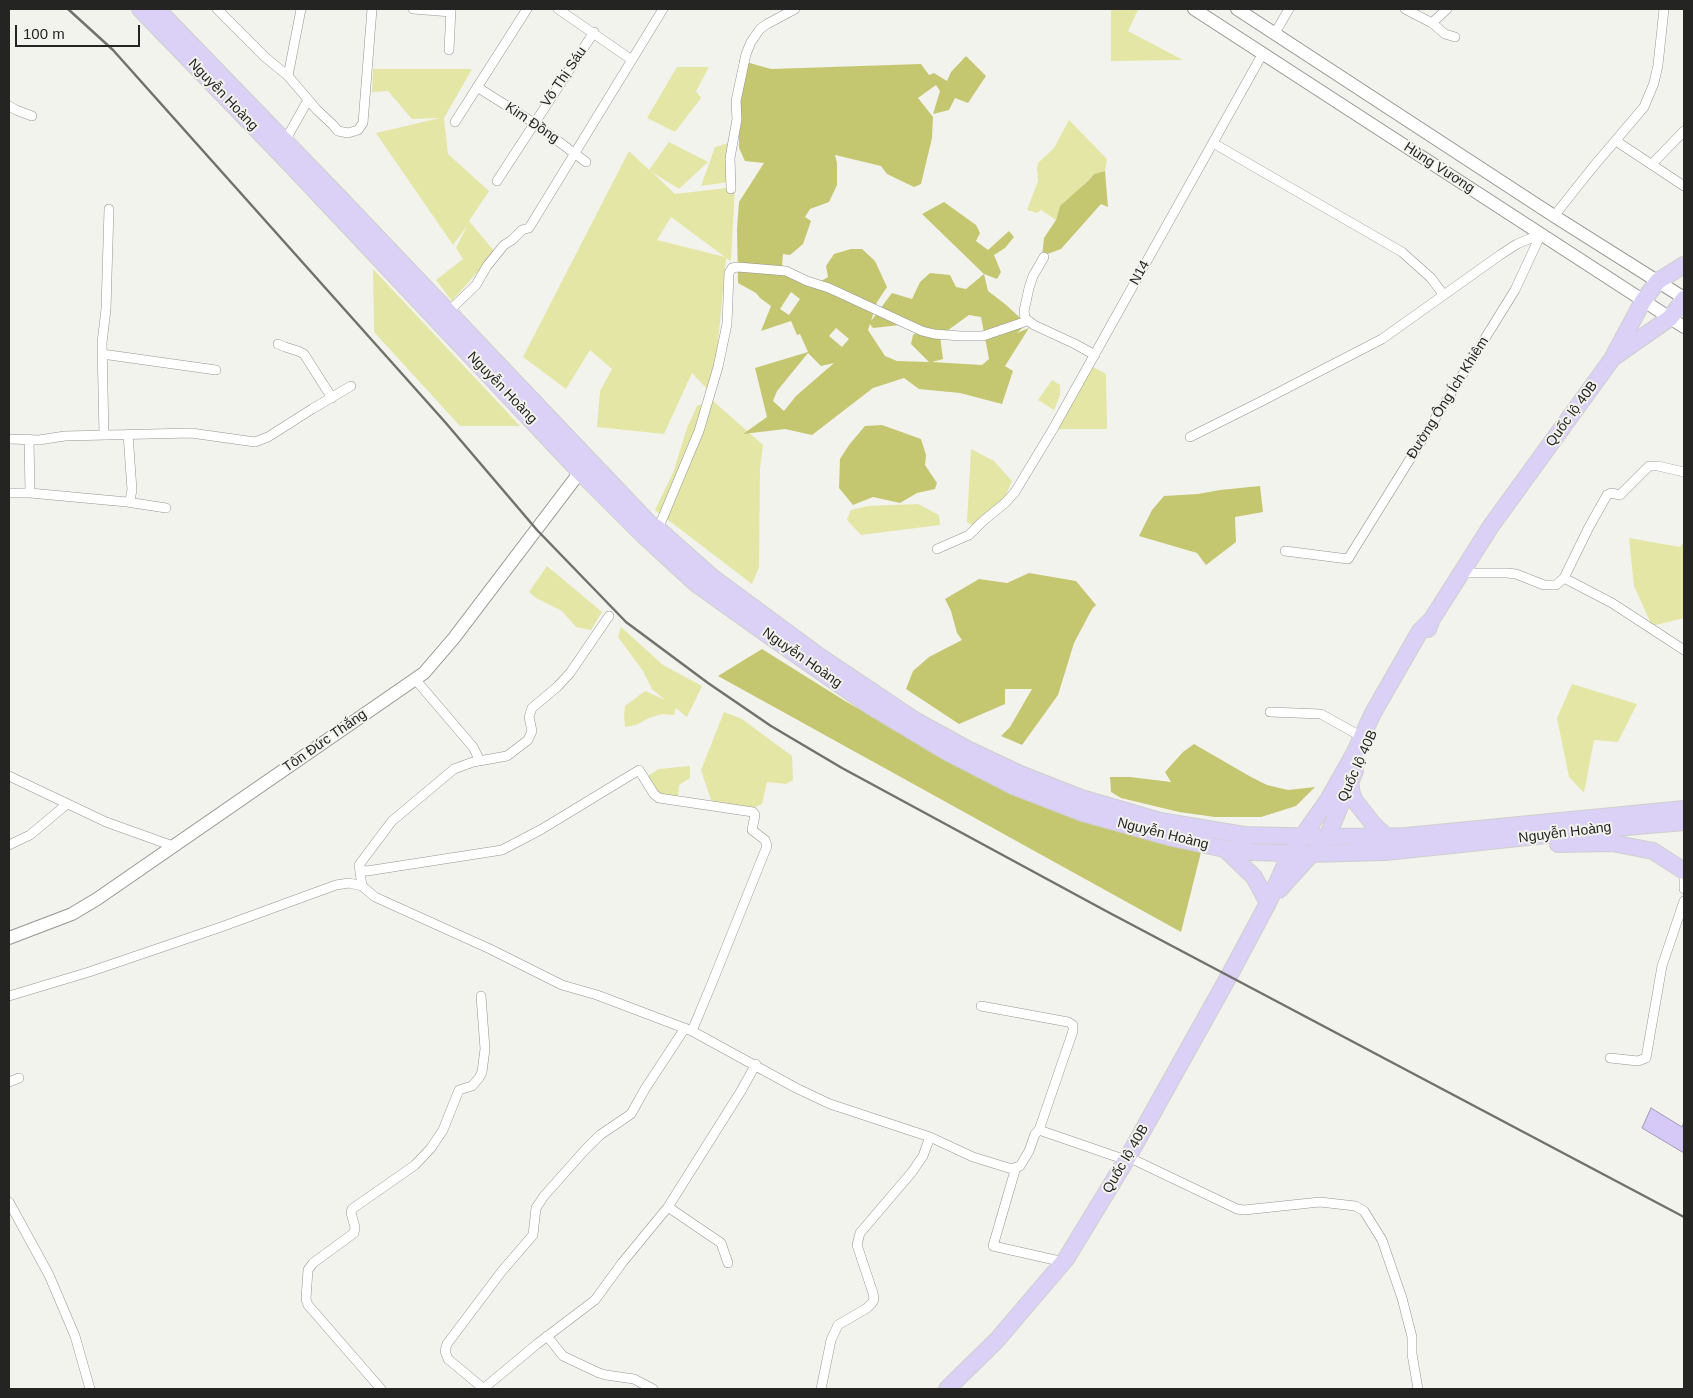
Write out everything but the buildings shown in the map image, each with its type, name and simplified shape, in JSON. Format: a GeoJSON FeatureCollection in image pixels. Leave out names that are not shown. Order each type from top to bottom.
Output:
{"type":"FeatureCollection","features":[{"type":"Feature","properties":{"kind":"highway","name":"Nguyễn Hoàng"},"geometry":{"type":"LineString","coordinates":[[140,9],[290,164],[580,472],[642,534],[695,583],[872,707],[947,752],[1013,786],[1083,813],[1173,838],[1225,849],[1290,854],[1385,852],[1684,822]]}},
{"type":"Feature","properties":{"kind":"highway","name":"Nguyễn Hoàng"},"geometry":{"type":"LineString","coordinates":[[157,9],[649,523],[712,577],[819,656],[916,721],[969,750],[1020,774],[1081,798],[1160,821],[1244,835],[1406,836],[1684,809]]}},
{"type":"Feature","properties":{"kind":"highway"},"geometry":{"type":"LineString","coordinates":[[1612,359],[1643,301],[1658,281],[1684,265]]}},
{"type":"Feature","properties":{"kind":"highway"},"geometry":{"type":"LineString","coordinates":[[1612,359],[1677,323],[1684,298]]}},
{"type":"Feature","properties":{"kind":"highway","name":"Quốc lộ 40B"},"geometry":{"type":"LineString","coordinates":[[1268,903],[1327,837],[1366,745],[1432,619],[1491,526],[1612,359]]}},
{"type":"Feature","properties":{"kind":"highway","name":"Quốc lộ 40B"},"geometry":{"type":"LineString","coordinates":[[947,1389],[997,1340],[1064,1262],[1127,1159],[1268,903],[1290,854],[1328,800],[1405,655],[1420,631],[1432,619]]}},
{"type":"Feature","properties":{"kind":"highway"},"geometry":{"type":"LineString","coordinates":[[1350,782],[1355,801],[1373,824],[1386,836]]}},
{"type":"Feature","properties":{"kind":"highway"},"geometry":{"type":"LineString","coordinates":[[1451,846],[1500,848],[1612,843],[1654,851],[1684,871]]}},
{"type":"Feature","properties":{"kind":"highway"},"geometry":{"type":"LineString","coordinates":[[1225,849],[1254,877],[1268,903]]}},
{"type":"Feature","properties":{"kind":"main road","name":"Hùng Vương"},"geometry":{"type":"LineString","coordinates":[[1194,9],[1677,323]]}},
{"type":"Feature","properties":{"kind":"main road","name":"Hùng Vương"},"geometry":{"type":"LineString","coordinates":[[1236,9],[1554,216],[1684,298]]}},
{"type":"Feature","properties":{"kind":"main road"},"geometry":{"type":"LineString","coordinates":[[1263,53],[1275,33]]}},
{"type":"Feature","properties":{"kind":"main road"},"geometry":{"type":"LineString","coordinates":[[1541,234],[1554,216]]}},
{"type":"Feature","properties":{"kind":"main road","name":"Tôn Đức Thắng"},"geometry":{"type":"LineString","coordinates":[[9,938],[72,914],[97,899],[424,673],[454,638],[580,472]]}},
{"type":"Feature","properties":{"kind":"street"},"geometry":{"type":"LineString","coordinates":[[217,9],[265,57],[288,76],[332,125],[343,133],[353,133],[362,127],[372,9]]}},
{"type":"Feature","properties":{"kind":"street"},"geometry":{"type":"LineString","coordinates":[[288,76],[301,9]]}},
{"type":"Feature","properties":{"kind":"street"},"geometry":{"type":"LineString","coordinates":[[413,9],[451,10],[449,50]]}},
{"type":"Feature","properties":{"kind":"street"},"geometry":{"type":"LineString","coordinates":[[455,122],[527,9]]}},
{"type":"Feature","properties":{"kind":"street"},"geometry":{"type":"LineString","coordinates":[[558,9],[632,60]]}},
{"type":"Feature","properties":{"kind":"street"},"geometry":{"type":"LineString","coordinates":[[448,312],[476,285],[487,266],[504,245],[522,230],[529,228],[574,152],[664,9]]}},
{"type":"Feature","properties":{"kind":"street"},"geometry":{"type":"LineString","coordinates":[[731,188],[730,158],[737,119],[736,101],[746,54],[751,42],[760,29],[795,9]]}},
{"type":"Feature","properties":{"kind":"street"},"geometry":{"type":"LineString","coordinates":[[1275,33],[1289,9]]}},
{"type":"Feature","properties":{"kind":"street"},"geometry":{"type":"LineString","coordinates":[[1405,9],[1432,23],[1445,34],[1455,37]]}},
{"type":"Feature","properties":{"kind":"street"},"geometry":{"type":"LineString","coordinates":[[1432,23],[1447,9]]}},
{"type":"Feature","properties":{"kind":"street"},"geometry":{"type":"LineString","coordinates":[[1554,216],[1592,167],[1644,107],[1654,83],[1658,65],[1664,9]]}},
{"type":"Feature","properties":{"kind":"street","name":"Võ Thị Sáu"},"geometry":{"type":"LineString","coordinates":[[497,181],[594,32]]}},
{"type":"Feature","properties":{"kind":"street","name":"N14"},"geometry":{"type":"LineString","coordinates":[[937,549],[970,536],[983,521],[1015,492],[1054,429],[1263,53]]}},
{"type":"Feature","properties":{"kind":"street","name":"Kim Đồng"},"geometry":{"type":"LineString","coordinates":[[477,87],[534,122],[586,162]]}},
{"type":"Feature","properties":{"kind":"street"},"geometry":{"type":"LineString","coordinates":[[285,141],[308,100]]}},
{"type":"Feature","properties":{"kind":"street"},"geometry":{"type":"LineString","coordinates":[[9,106],[32,116]]}},
{"type":"Feature","properties":{"kind":"street"},"geometry":{"type":"LineString","coordinates":[[1652,164],[1684,131]]}},
{"type":"Feature","properties":{"kind":"street"},"geometry":{"type":"LineString","coordinates":[[1616,141],[1684,186]]}},
{"type":"Feature","properties":{"kind":"street"},"geometry":{"type":"LineString","coordinates":[[1213,143],[1402,252],[1431,278],[1443,294]]}},
{"type":"Feature","properties":{"kind":"street"},"geometry":{"type":"LineString","coordinates":[[104,435],[102,354],[106,309],[109,209]]}},
{"type":"Feature","properties":{"kind":"street"},"geometry":{"type":"LineString","coordinates":[[1190,437],[1382,339],[1443,294],[1517,244],[1541,234]]}},
{"type":"Feature","properties":{"kind":"street","name":"Đường Ông Ích Khiêm"},"geometry":{"type":"LineString","coordinates":[[1285,551],[1348,559],[1515,290],[1541,234]]}},
{"type":"Feature","properties":{"kind":"street"},"geometry":{"type":"LineString","coordinates":[[1027,321],[1024,311],[1029,288],[1033,276],[1044,257]]}},
{"type":"Feature","properties":{"kind":"street"},"geometry":{"type":"LineString","coordinates":[[658,529],[698,431],[718,367],[727,324],[729,273],[732,268],[786,271],[934,334],[967,337],[983,336],[1027,321],[1095,355]]}},
{"type":"Feature","properties":{"kind":"street"},"geometry":{"type":"LineString","coordinates":[[278,344],[304,354],[332,398]]}},
{"type":"Feature","properties":{"kind":"street"},"geometry":{"type":"LineString","coordinates":[[102,354],[216,370]]}},
{"type":"Feature","properties":{"kind":"street"},"geometry":{"type":"LineString","coordinates":[[9,439],[39,440],[65,436],[201,433],[226,439],[255,442],[268,437],[351,386]]}},
{"type":"Feature","properties":{"kind":"street"},"geometry":{"type":"LineString","coordinates":[[127,502],[130,500],[132,490],[128,434]]}},
{"type":"Feature","properties":{"kind":"street"},"geometry":{"type":"LineString","coordinates":[[29,439],[30,493]]}},
{"type":"Feature","properties":{"kind":"street"},"geometry":{"type":"LineString","coordinates":[[1462,573],[1507,572],[1544,585],[1556,585],[1564,578],[1607,495],[1611,493],[1620,495],[1649,466],[1658,466],[1684,472]]}},
{"type":"Feature","properties":{"kind":"street"},"geometry":{"type":"LineString","coordinates":[[9,493],[30,493],[127,502],[166,508]]}},
{"type":"Feature","properties":{"kind":"street"},"geometry":{"type":"LineString","coordinates":[[1564,578],[1612,603],[1684,650]]}},
{"type":"Feature","properties":{"kind":"street"},"geometry":{"type":"LineString","coordinates":[[362,886],[359,865],[392,821],[445,775],[463,765],[507,756],[528,740],[532,731],[528,717],[532,708],[557,687],[570,672],[609,616]]}},
{"type":"Feature","properties":{"kind":"street"},"geometry":{"type":"LineString","coordinates":[[415,680],[473,747],[480,761]]}},
{"type":"Feature","properties":{"kind":"street"},"geometry":{"type":"LineString","coordinates":[[1270,712],[1321,714],[1362,737]]}},
{"type":"Feature","properties":{"kind":"street"},"geometry":{"type":"LineString","coordinates":[[360,870],[367,871],[502,850],[542,829],[639,770],[659,798],[753,812],[755,815],[752,830],[765,840],[767,846],[712,983],[688,1029],[645,1089],[631,1114],[600,1135],[544,1196],[536,1208],[534,1235],[502,1272],[447,1344],[445,1352],[448,1359],[484,1389],[595,1300],[622,1263],[668,1207],[756,1064]]}},
{"type":"Feature","properties":{"kind":"street"},"geometry":{"type":"LineString","coordinates":[[9,776],[106,822],[173,846]]}},
{"type":"Feature","properties":{"kind":"street"},"geometry":{"type":"LineString","coordinates":[[9,845],[30,835],[67,804]]}},
{"type":"Feature","properties":{"kind":"street"},"geometry":{"type":"LineString","coordinates":[[1684,871],[1684,889]]}},
{"type":"Feature","properties":{"kind":"street"},"geometry":{"type":"LineString","coordinates":[[9,996],[90,972],[336,885],[349,883],[362,886],[375,897],[490,949],[562,985],[597,995],[688,1029],[756,1064],[796,1088],[830,1104],[930,1137],[972,1156],[1012,1169],[1020,1166],[1029,1151],[1035,1134],[1039,1130],[1073,1031],[1073,1025],[1068,1022],[981,1006]]}},
{"type":"Feature","properties":{"kind":"street"},"geometry":{"type":"LineString","coordinates":[[1610,1058],[1638,1061],[1646,1058],[1662,966],[1684,901]]}},
{"type":"Feature","properties":{"kind":"street"},"geometry":{"type":"LineString","coordinates":[[381,1389],[308,1306],[306,1298],[308,1270],[313,1263],[354,1233],[352,1209],[415,1164],[431,1148],[442,1130],[459,1090],[472,1086],[479,1078],[482,1072],[485,1049],[481,996]]}},
{"type":"Feature","properties":{"kind":"street"},"geometry":{"type":"LineString","coordinates":[[9,1082],[19,1078]]}},
{"type":"Feature","properties":{"kind":"street"},"geometry":{"type":"LineString","coordinates":[[1039,1130],[1127,1159],[1237,1209],[1244,1210],[1320,1202],[1355,1206],[1364,1211],[1382,1240],[1402,1298],[1412,1337],[1412,1354],[1418,1389]]}},
{"type":"Feature","properties":{"kind":"street"},"geometry":{"type":"LineString","coordinates":[[821,1389],[831,1340],[838,1324],[867,1308],[874,1298],[874,1293],[857,1245],[860,1233],[912,1172],[923,1156],[930,1137]]}},
{"type":"Feature","properties":{"kind":"street"},"geometry":{"type":"LineString","coordinates":[[1016,1167],[993,1246],[1064,1262]]}},
{"type":"Feature","properties":{"kind":"street"},"geometry":{"type":"LineString","coordinates":[[9,1202],[49,1275],[75,1336],[90,1389]]}},
{"type":"Feature","properties":{"kind":"street"},"geometry":{"type":"LineString","coordinates":[[668,1207],[721,1243],[728,1263]]}},
{"type":"Feature","properties":{"kind":"street"},"geometry":{"type":"LineString","coordinates":[[548,1336],[560,1354],[569,1359],[606,1375],[634,1379],[653,1389]]}},
{"type":"Feature","properties":{"kind":"green space"},"geometry":{"type":"Polygon","coordinates":[[[1111,9],[1140,9],[1128,31],[1183,60],[1111,61],[1111,9]]]}},
{"type":"Feature","properties":{"kind":"green space"},"geometry":{"type":"Polygon","coordinates":[[[677,67],[709,67],[696,91],[701,98],[675,132],[647,118],[677,67]]]}},
{"type":"Feature","properties":{"kind":"green space"},"geometry":{"type":"Polygon","coordinates":[[[373,69],[472,69],[444,118],[448,154],[489,191],[469,221],[495,252],[452,301],[436,280],[463,259],[456,248],[467,226],[453,245],[376,133],[440,118],[412,119],[388,91],[372,92],[373,69]]]}},
{"type":"Feature","properties":{"kind":"green space"},"geometry":{"type":"Polygon","coordinates":[[[1069,120],[1107,159],[1105,171],[1094,174],[1072,198],[1060,206],[1056,220],[1041,210],[1037,213],[1027,210],[1038,181],[1038,163],[1054,148],[1069,120]]]}},
{"type":"Feature","properties":{"kind":"green space"},"geometry":{"type":"Polygon","coordinates":[[[669,142],[708,162],[679,189],[652,172],[675,194],[735,187],[731,261],[726,258],[713,395],[692,373],[664,434],[597,427],[600,391],[612,369],[590,350],[566,389],[523,357],[629,151],[649,170],[669,142]],[[671,217],[657,240],[725,257],[671,217]]]}},
{"type":"Feature","properties":{"kind":"green space"},"geometry":{"type":"Polygon","coordinates":[[[729,143],[735,181],[701,186],[715,147],[729,143]]]}},
{"type":"Feature","properties":{"kind":"green space"},"geometry":{"type":"Polygon","coordinates":[[[373,269],[520,426],[460,426],[374,332],[373,269]]]}},
{"type":"Feature","properties":{"kind":"green space"},"geometry":{"type":"Polygon","coordinates":[[[1093,367],[1106,374],[1107,429],[1053,429],[1080,381],[1085,381],[1093,367]]]}},
{"type":"Feature","properties":{"kind":"green space"},"geometry":{"type":"Polygon","coordinates":[[[1052,380],[1060,385],[1060,395],[1054,410],[1038,400],[1052,380]]]}},
{"type":"Feature","properties":{"kind":"green space"},"geometry":{"type":"Polygon","coordinates":[[[712,400],[763,445],[760,470],[759,567],[752,584],[655,510],[673,473],[687,428],[697,406],[712,400]]]}},
{"type":"Feature","properties":{"kind":"green space"},"geometry":{"type":"Polygon","coordinates":[[[971,449],[994,461],[1012,481],[1002,504],[980,530],[967,522],[971,449]]]}},
{"type":"Feature","properties":{"kind":"green space"},"geometry":{"type":"Polygon","coordinates":[[[918,504],[939,515],[940,525],[861,535],[847,520],[851,510],[868,506],[918,504]]]}},
{"type":"Feature","properties":{"kind":"green space"},"geometry":{"type":"Polygon","coordinates":[[[1629,538],[1680,547],[1684,541],[1684,618],[1652,626],[1634,586],[1629,538]]]}},
{"type":"Feature","properties":{"kind":"green space"},"geometry":{"type":"Polygon","coordinates":[[[547,566],[602,612],[591,630],[576,627],[562,611],[536,598],[529,592],[547,566]]]}},
{"type":"Feature","properties":{"kind":"green space"},"geometry":{"type":"Polygon","coordinates":[[[621,627],[663,665],[702,686],[687,717],[676,708],[674,715],[662,714],[636,725],[625,727],[625,706],[645,691],[665,700],[652,689],[643,671],[618,637],[621,627]]]}},
{"type":"Feature","properties":{"kind":"green space"},"geometry":{"type":"Polygon","coordinates":[[[1572,684],[1637,704],[1618,742],[1594,740],[1584,793],[1569,777],[1557,718],[1572,684]]]}},
{"type":"Feature","properties":{"kind":"green space"},"geometry":{"type":"Polygon","coordinates":[[[724,712],[742,719],[792,756],[793,780],[786,784],[767,782],[762,804],[753,808],[737,805],[721,808],[711,800],[701,770],[724,712]]]}},
{"type":"Feature","properties":{"kind":"green space"},"geometry":{"type":"Polygon","coordinates":[[[690,766],[690,778],[679,785],[678,796],[663,799],[649,781],[649,775],[659,769],[690,766]]]}},
{"type":"Feature","properties":{"kind":"shaded area"},"geometry":{"type":"Polygon","coordinates":[[[966,56],[986,76],[968,103],[955,98],[949,110],[933,114],[940,91],[936,85],[918,98],[933,117],[932,138],[921,184],[914,187],[887,174],[881,166],[835,155],[837,185],[829,202],[810,209],[805,217],[811,221],[803,244],[790,255],[783,254],[782,265],[813,286],[828,277],[826,266],[834,254],[851,249],[862,249],[875,261],[887,287],[877,302],[871,321],[892,293],[912,299],[920,282],[930,273],[950,275],[956,287],[966,289],[984,274],[988,291],[1027,324],[1017,333],[1029,328],[1005,366],[1013,371],[1002,404],[960,393],[919,389],[904,378],[873,388],[812,435],[785,429],[743,434],[767,417],[755,368],[808,352],[800,334],[797,335],[791,321],[761,331],[771,306],[756,293],[738,283],[737,229],[739,202],[764,163],[745,161],[739,148],[739,60],[771,69],[921,64],[929,75],[934,73],[947,81],[951,72],[966,56]],[[791,292],[780,309],[789,315],[800,299],[791,292]],[[969,315],[940,336],[943,359],[932,362],[982,365],[989,359],[981,317],[969,315]],[[870,324],[868,330],[885,356],[897,361],[929,362],[911,344],[913,335],[919,331],[900,325],[873,328],[870,324]],[[836,328],[829,336],[842,347],[849,339],[836,328]],[[808,353],[777,391],[773,401],[784,411],[796,396],[834,363],[821,366],[808,353]]]}},
{"type":"Feature","properties":{"kind":"shaded area"},"geometry":{"type":"Polygon","coordinates":[[[1105,171],[1108,207],[1101,204],[1061,249],[1042,256],[1044,238],[1056,220],[1060,206],[1094,174],[1105,171]]]}},
{"type":"Feature","properties":{"kind":"shaded area"},"geometry":{"type":"Polygon","coordinates":[[[944,202],[976,225],[980,233],[976,241],[988,250],[1009,231],[1014,237],[1005,248],[994,255],[1001,272],[997,279],[984,274],[922,214],[944,202]]]}},
{"type":"Feature","properties":{"kind":"shaded area"},"geometry":{"type":"Polygon","coordinates":[[[882,425],[921,439],[926,455],[925,465],[937,483],[935,489],[917,493],[900,503],[873,497],[853,505],[839,488],[840,459],[865,426],[882,425]]]}},
{"type":"Feature","properties":{"kind":"shaded area"},"geometry":{"type":"Polygon","coordinates":[[[1260,486],[1263,512],[1235,517],[1236,542],[1206,565],[1197,553],[1139,536],[1152,510],[1164,496],[1198,494],[1260,486]]]}},
{"type":"Feature","properties":{"kind":"shaded area"},"geometry":{"type":"Polygon","coordinates":[[[1029,573],[1076,581],[1096,605],[1074,643],[1058,695],[1022,745],[1001,736],[1010,727],[1032,689],[1005,689],[1005,704],[959,724],[906,689],[913,671],[929,657],[962,640],[957,633],[951,611],[945,599],[979,579],[1007,583],[1029,573]]]}},
{"type":"Feature","properties":{"kind":"shaded area"},"geometry":{"type":"Polygon","coordinates":[[[762,649],[845,701],[972,773],[1093,825],[1201,852],[1181,932],[718,676],[762,649]]]}},
{"type":"Feature","properties":{"kind":"shaded area"},"geometry":{"type":"Polygon","coordinates":[[[1194,744],[1267,785],[1288,790],[1315,787],[1296,806],[1261,817],[1215,817],[1179,812],[1121,798],[1111,792],[1110,777],[1130,777],[1171,782],[1165,772],[1183,752],[1194,744]]]}},
{"type":"Feature","properties":{"kind":"shaded area"},"geometry":{"type":"Polygon","coordinates":[[[1651,1108],[1682,1127],[1684,1122],[1684,1153],[1642,1128],[1651,1108]]]}},
{"type":"Feature","properties":{"kind":"railway"},"geometry":{"type":"LineString","coordinates":[[68,9],[113,50],[445,422],[537,530],[626,622],[708,683],[771,726],[842,768],[1106,911],[1684,1217]]}}]}
